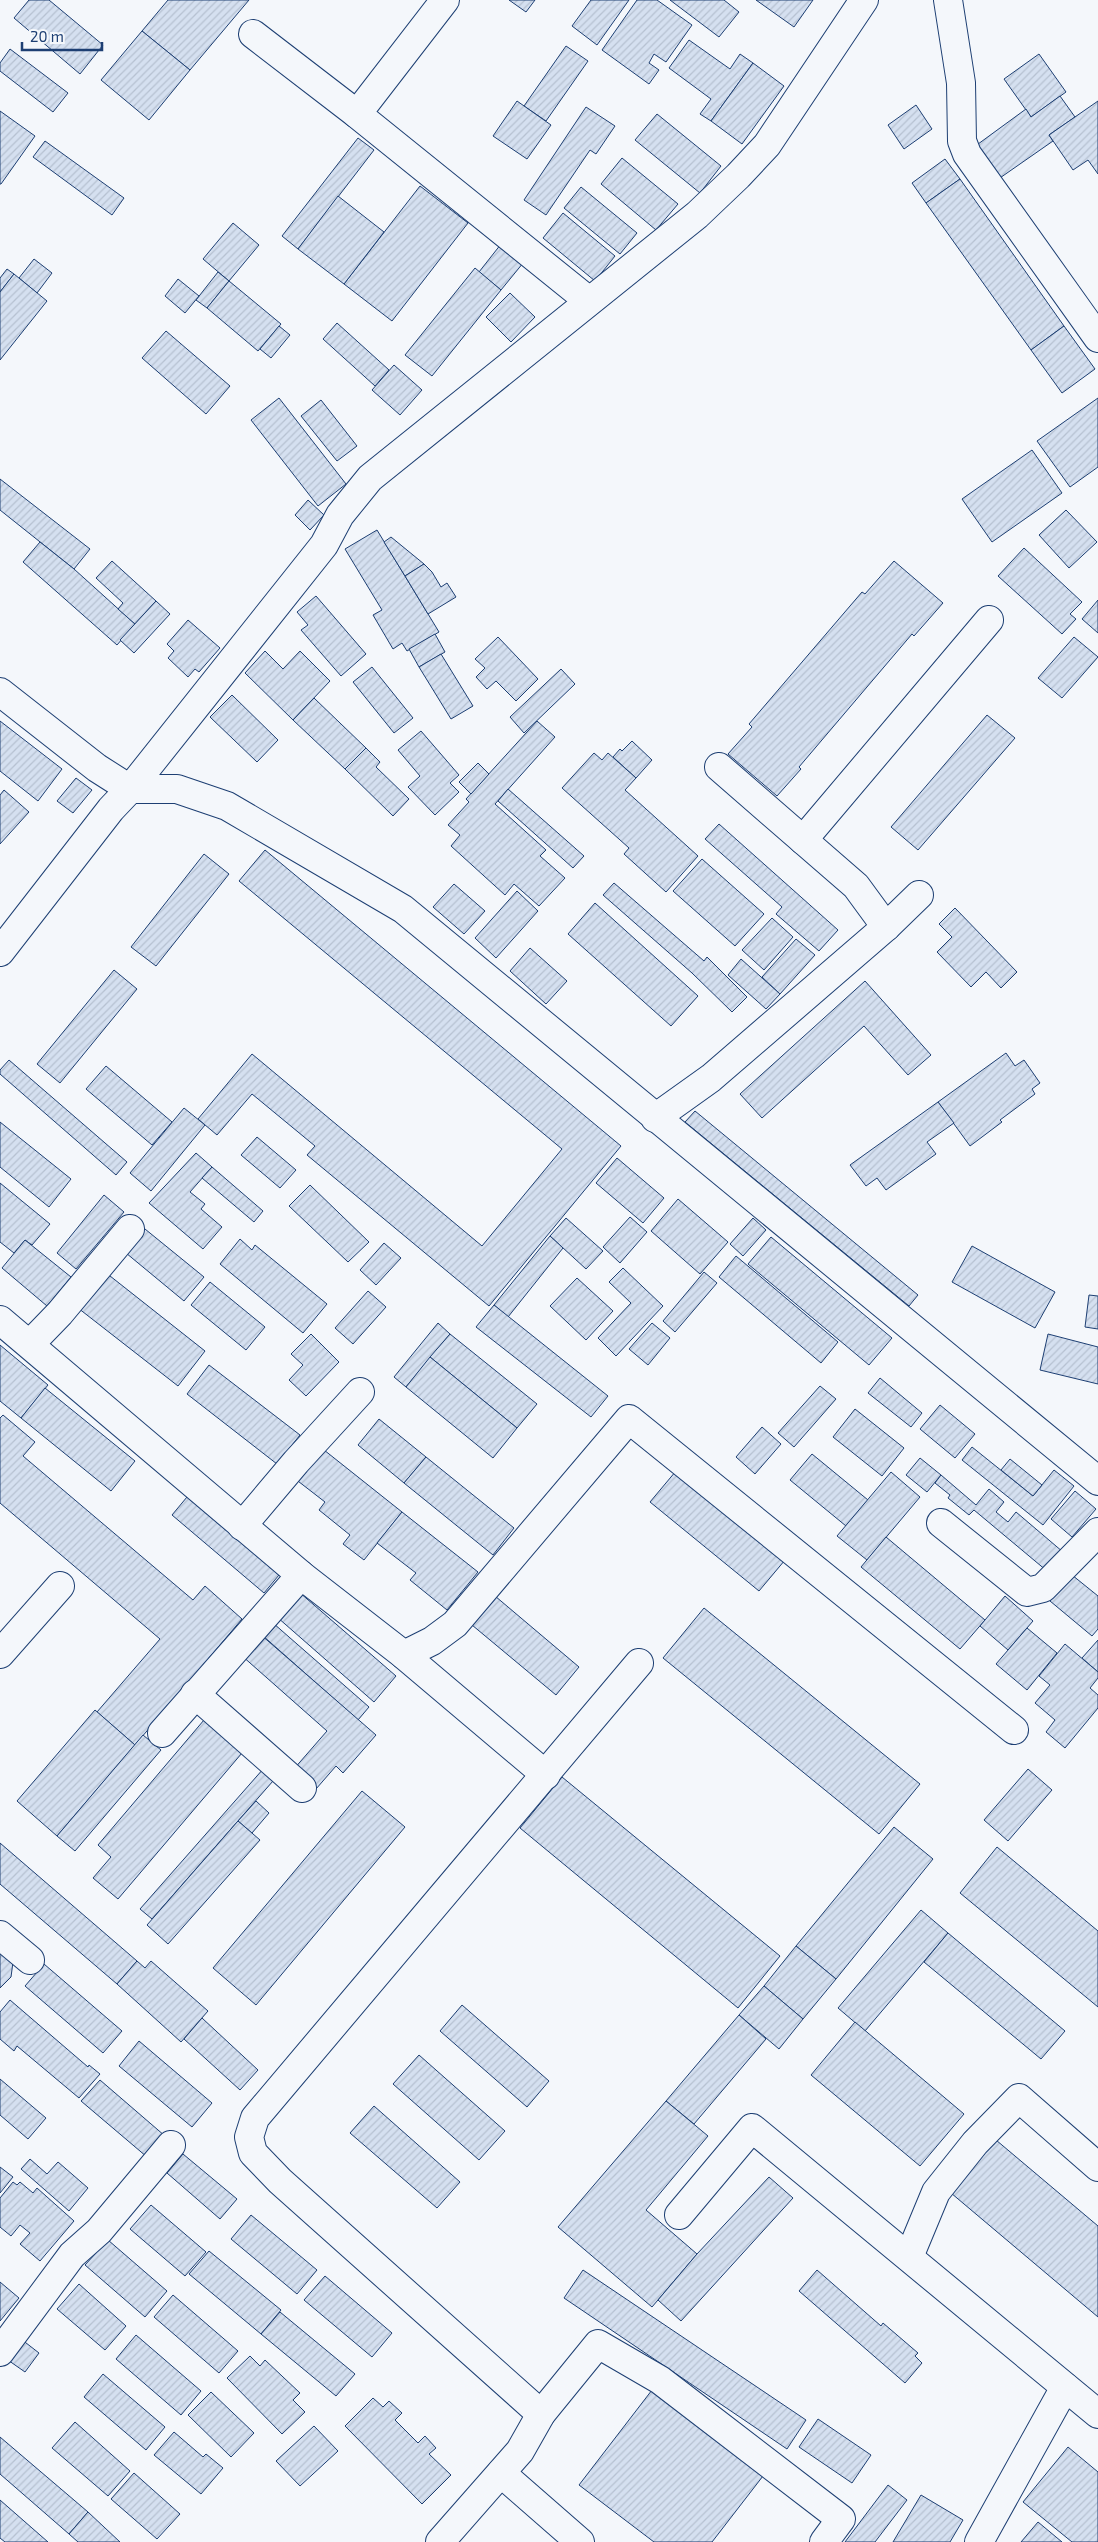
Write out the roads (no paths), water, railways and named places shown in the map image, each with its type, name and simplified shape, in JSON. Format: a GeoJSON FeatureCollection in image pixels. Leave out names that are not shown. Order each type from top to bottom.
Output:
{"type":"FeatureCollection","features":[{"type":"Feature","properties":{"kind":"street"},"geometry":{"type":"LineString","coordinates":[[356,114],[445,0]]}},
{"type":"Feature","properties":{"kind":"street"},"geometry":{"type":"LineString","coordinates":[[0,952],[111,809],[130,789],[324,545],[340,515],[370,478],[697,215],[738,176],[767,145],[864,0]]}},
{"type":"Feature","properties":{"kind":"street"},"geometry":{"type":"LineString","coordinates":[[948,0],[961,83],[962,141],[967,154],[1098,338]]}},
{"type":"Feature","properties":{"kind":"street"},"geometry":{"type":"LineString","coordinates":[[253,34],[590,301]]}},
{"type":"Feature","properties":{"kind":"street"},"geometry":{"type":"LineString","coordinates":[[803,840],[989,620]]}},
{"type":"Feature","properties":{"kind":"street"},"geometry":{"type":"LineString","coordinates":[[0,692],[97,768],[130,789],[177,789],[227,806],[403,910],[1098,1481]]}},
{"type":"Feature","properties":{"kind":"street"},"geometry":{"type":"LineString","coordinates":[[719,767],[856,886],[886,927]]}},
{"type":"Feature","properties":{"kind":"street"},"geometry":{"type":"LineString","coordinates":[[655,1118],[711,1078],[886,927],[919,895]]}},
{"type":"Feature","properties":{"kind":"street"},"geometry":{"type":"LineString","coordinates":[[30,1344],[60,1313],[130,1229]]}},
{"type":"Feature","properties":{"kind":"street"},"geometry":{"type":"LineString","coordinates":[[0,1320],[242,1526],[301,1575],[404,1655],[546,1775]]}},
{"type":"Feature","properties":{"kind":"street"},"geometry":{"type":"LineString","coordinates":[[242,1526],[296,1462],[360,1392]]}},
{"type":"Feature","properties":{"kind":"street"},"geometry":{"type":"LineString","coordinates":[[404,1655],[432,1641],[455,1624],[629,1419],[1014,1730]]}},
{"type":"Feature","properties":{"kind":"street"},"geometry":{"type":"LineString","coordinates":[[941,1523],[1027,1592],[1044,1588],[1098,1532]]}},
{"type":"Feature","properties":{"kind":"street"},"geometry":{"type":"LineString","coordinates":[[162,1733],[301,1575]]}},
{"type":"Feature","properties":{"kind":"street"},"geometry":{"type":"LineString","coordinates":[[0,1654],[60,1586]]}},
{"type":"Feature","properties":{"kind":"street"},"geometry":{"type":"LineString","coordinates":[[541,2414],[280,2181],[253,2153],[249,2137],[255,2118],[639,1664]]}},
{"type":"Feature","properties":{"kind":"street"},"geometry":{"type":"LineString","coordinates":[[195,1694],[302,1788]]}},
{"type":"Feature","properties":{"kind":"street"},"geometry":{"type":"LineString","coordinates":[[0,1935],[30,1960]]}},
{"type":"Feature","properties":{"kind":"street"},"geometry":{"type":"LineString","coordinates":[[908,2257],[936,2192],[975,2143],[1019,2098],[1098,2167]]}},
{"type":"Feature","properties":{"kind":"street"},"geometry":{"type":"LineString","coordinates":[[679,2215],[752,2128],[1098,2414]]}},
{"type":"Feature","properties":{"kind":"street"},"geometry":{"type":"LineString","coordinates":[[0,2352],[72,2255],[99,2231],[171,2145]]}},
{"type":"Feature","properties":{"kind":"street"},"geometry":{"type":"LineString","coordinates":[[440,2542],[520,2451],[541,2414],[598,2344],[660,2380],[841,2519],[824,2542]]}},
{"type":"Feature","properties":{"kind":"street"},"geometry":{"type":"LineString","coordinates":[[979,2542],[1066,2387]]}},
{"type":"Feature","properties":{"kind":"street"},"geometry":{"type":"LineString","coordinates":[[501,2473],[580,2542]]}}]}
